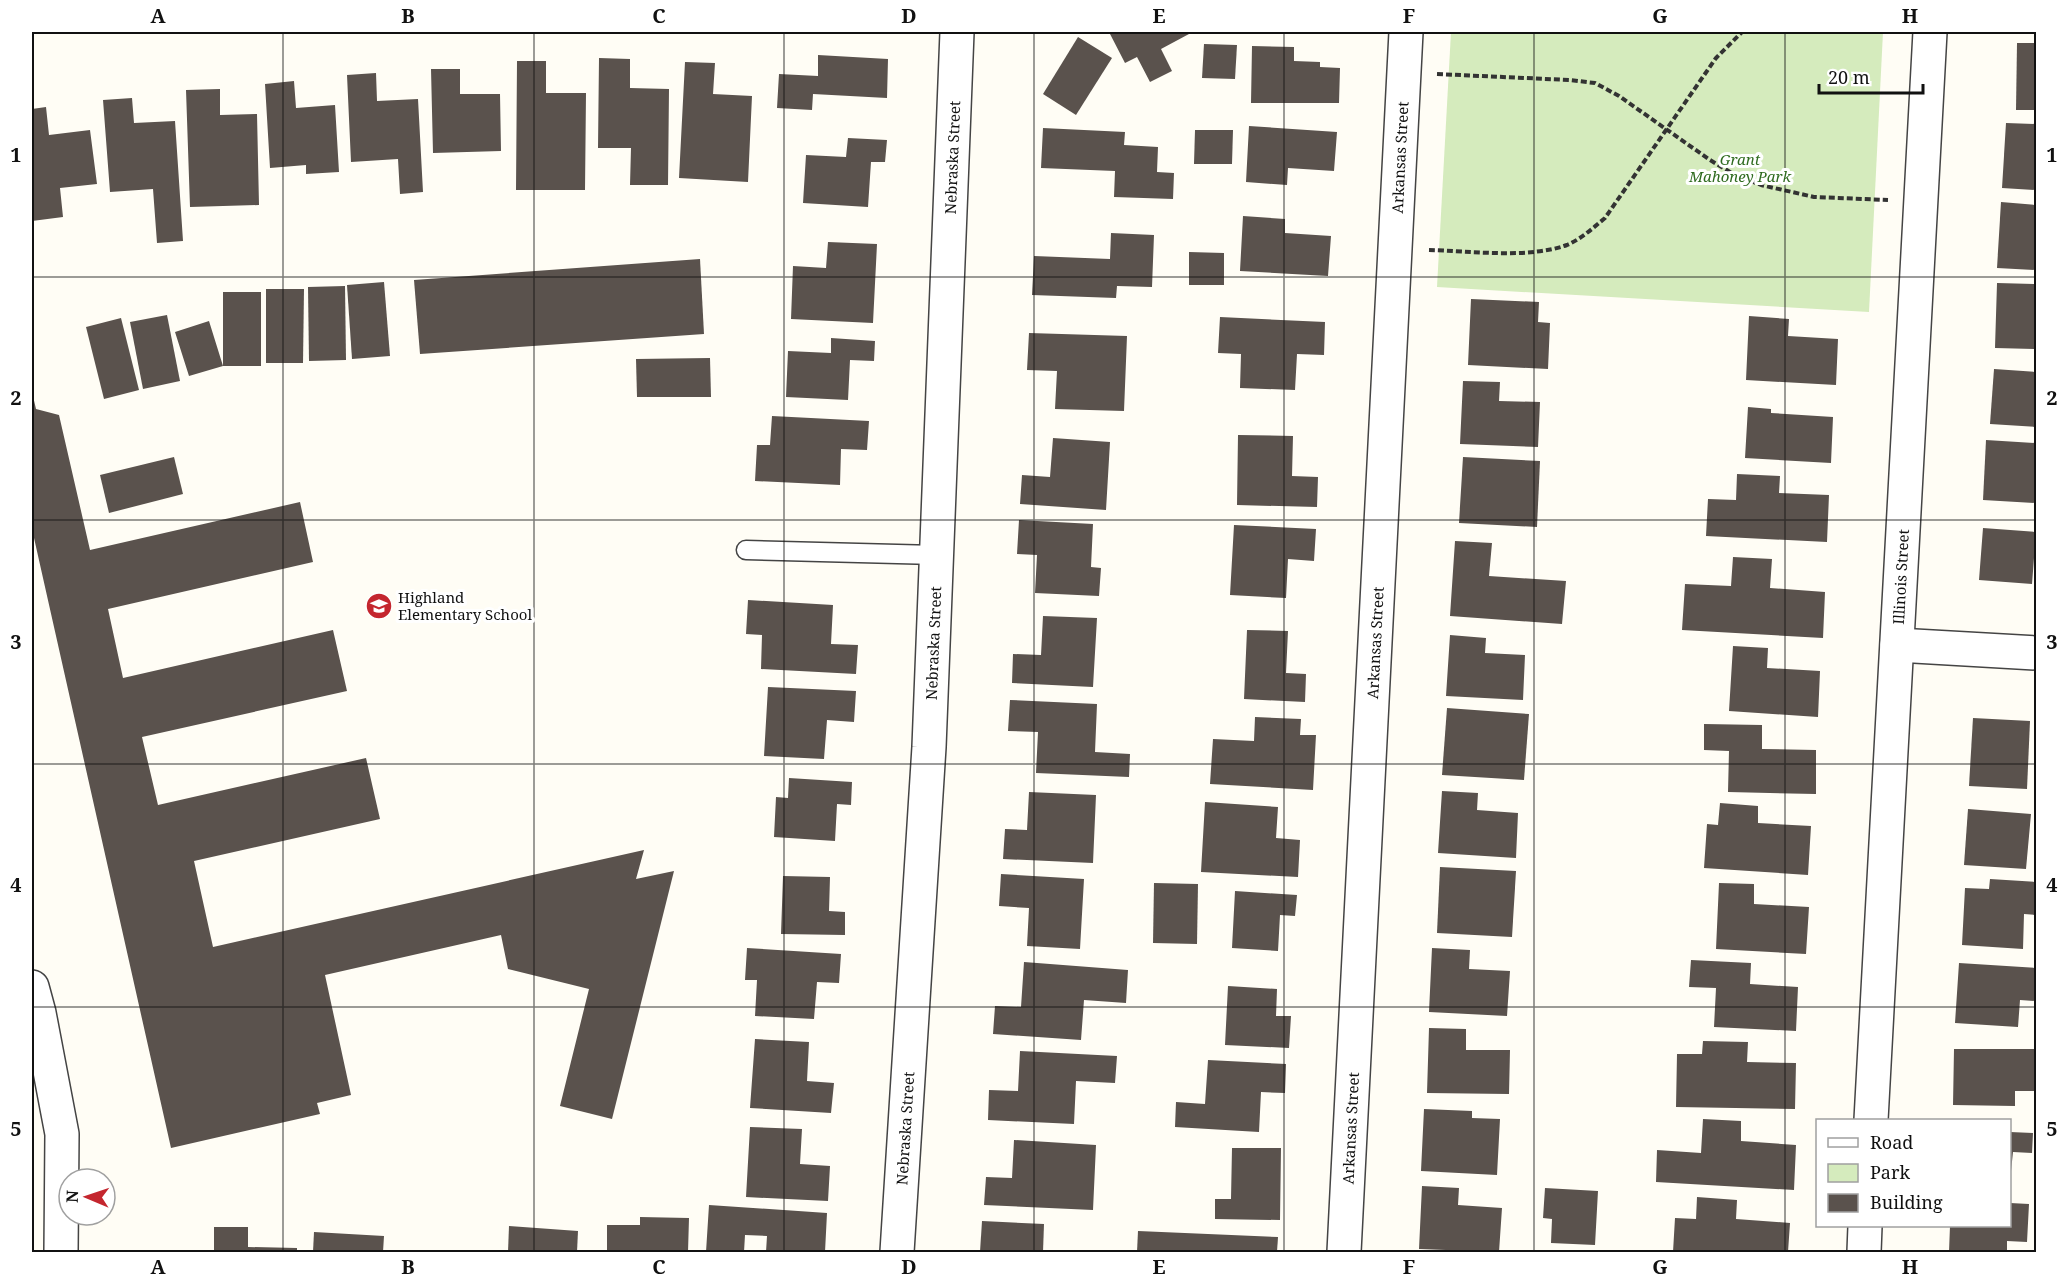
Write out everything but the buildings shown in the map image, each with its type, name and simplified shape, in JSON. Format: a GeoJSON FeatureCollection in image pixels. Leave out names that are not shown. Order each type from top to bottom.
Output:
{"type":"FeatureCollection","features":[{"type":"Feature","properties":{"kind":"street","name":"Nebraska Street"},"geometry":{"type":"LineString","coordinates":[[897,1252],[929,747],[957,32]]}},
{"type":"Feature","properties":{"kind":"street","name":"Arkansas Street"},"geometry":{"type":"LineString","coordinates":[[1344,1252],[1406,32]]}},
{"type":"Feature","properties":{"kind":"street","name":"Illinois Street"},"geometry":{"type":"LineString","coordinates":[[1871,1119],[1930,32]]}},
{"type":"Feature","properties":{"kind":"street"},"geometry":{"type":"LineString","coordinates":[[1897,645],[2037,653]]}},
{"type":"Feature","properties":{"kind":"street"},"geometry":{"type":"LineString","coordinates":[[32,987],[62,1134],[61,1252]]}},
{"type":"Feature","properties":{"kind":"street"},"geometry":{"type":"LineString","coordinates":[[1864,1252],[1866,1227]]}},
{"type":"Feature","properties":{"kind":"lane"},"geometry":{"type":"LineString","coordinates":[[746,550],[936,555]]}},
{"type":"Feature","properties":{"kind":"path"},"geometry":{"type":"LineString","coordinates":[[1395,249],[1529,253],[1568,244],[1587,234],[1605,218],[1716,58],[1742,32]]}},
{"type":"Feature","properties":{"kind":"path"},"geometry":{"type":"LineString","coordinates":[[1404,72],[1594,83],[1619,96],[1735,175],[1814,197],[1922,200]]}},
{"type":"Feature","properties":{"kind":"green space","name":"Grant Mahoney Park"},"geometry":{"type":"Polygon","coordinates":[[[1451,32],[1883,32],[1869,312],[1437,287],[1451,32]]]}},
{"type":"Feature","properties":{"kind":"place","name":"Highland Elementary School"},"geometry":{"type":"Point","coordinates":[379,606]}}]}
